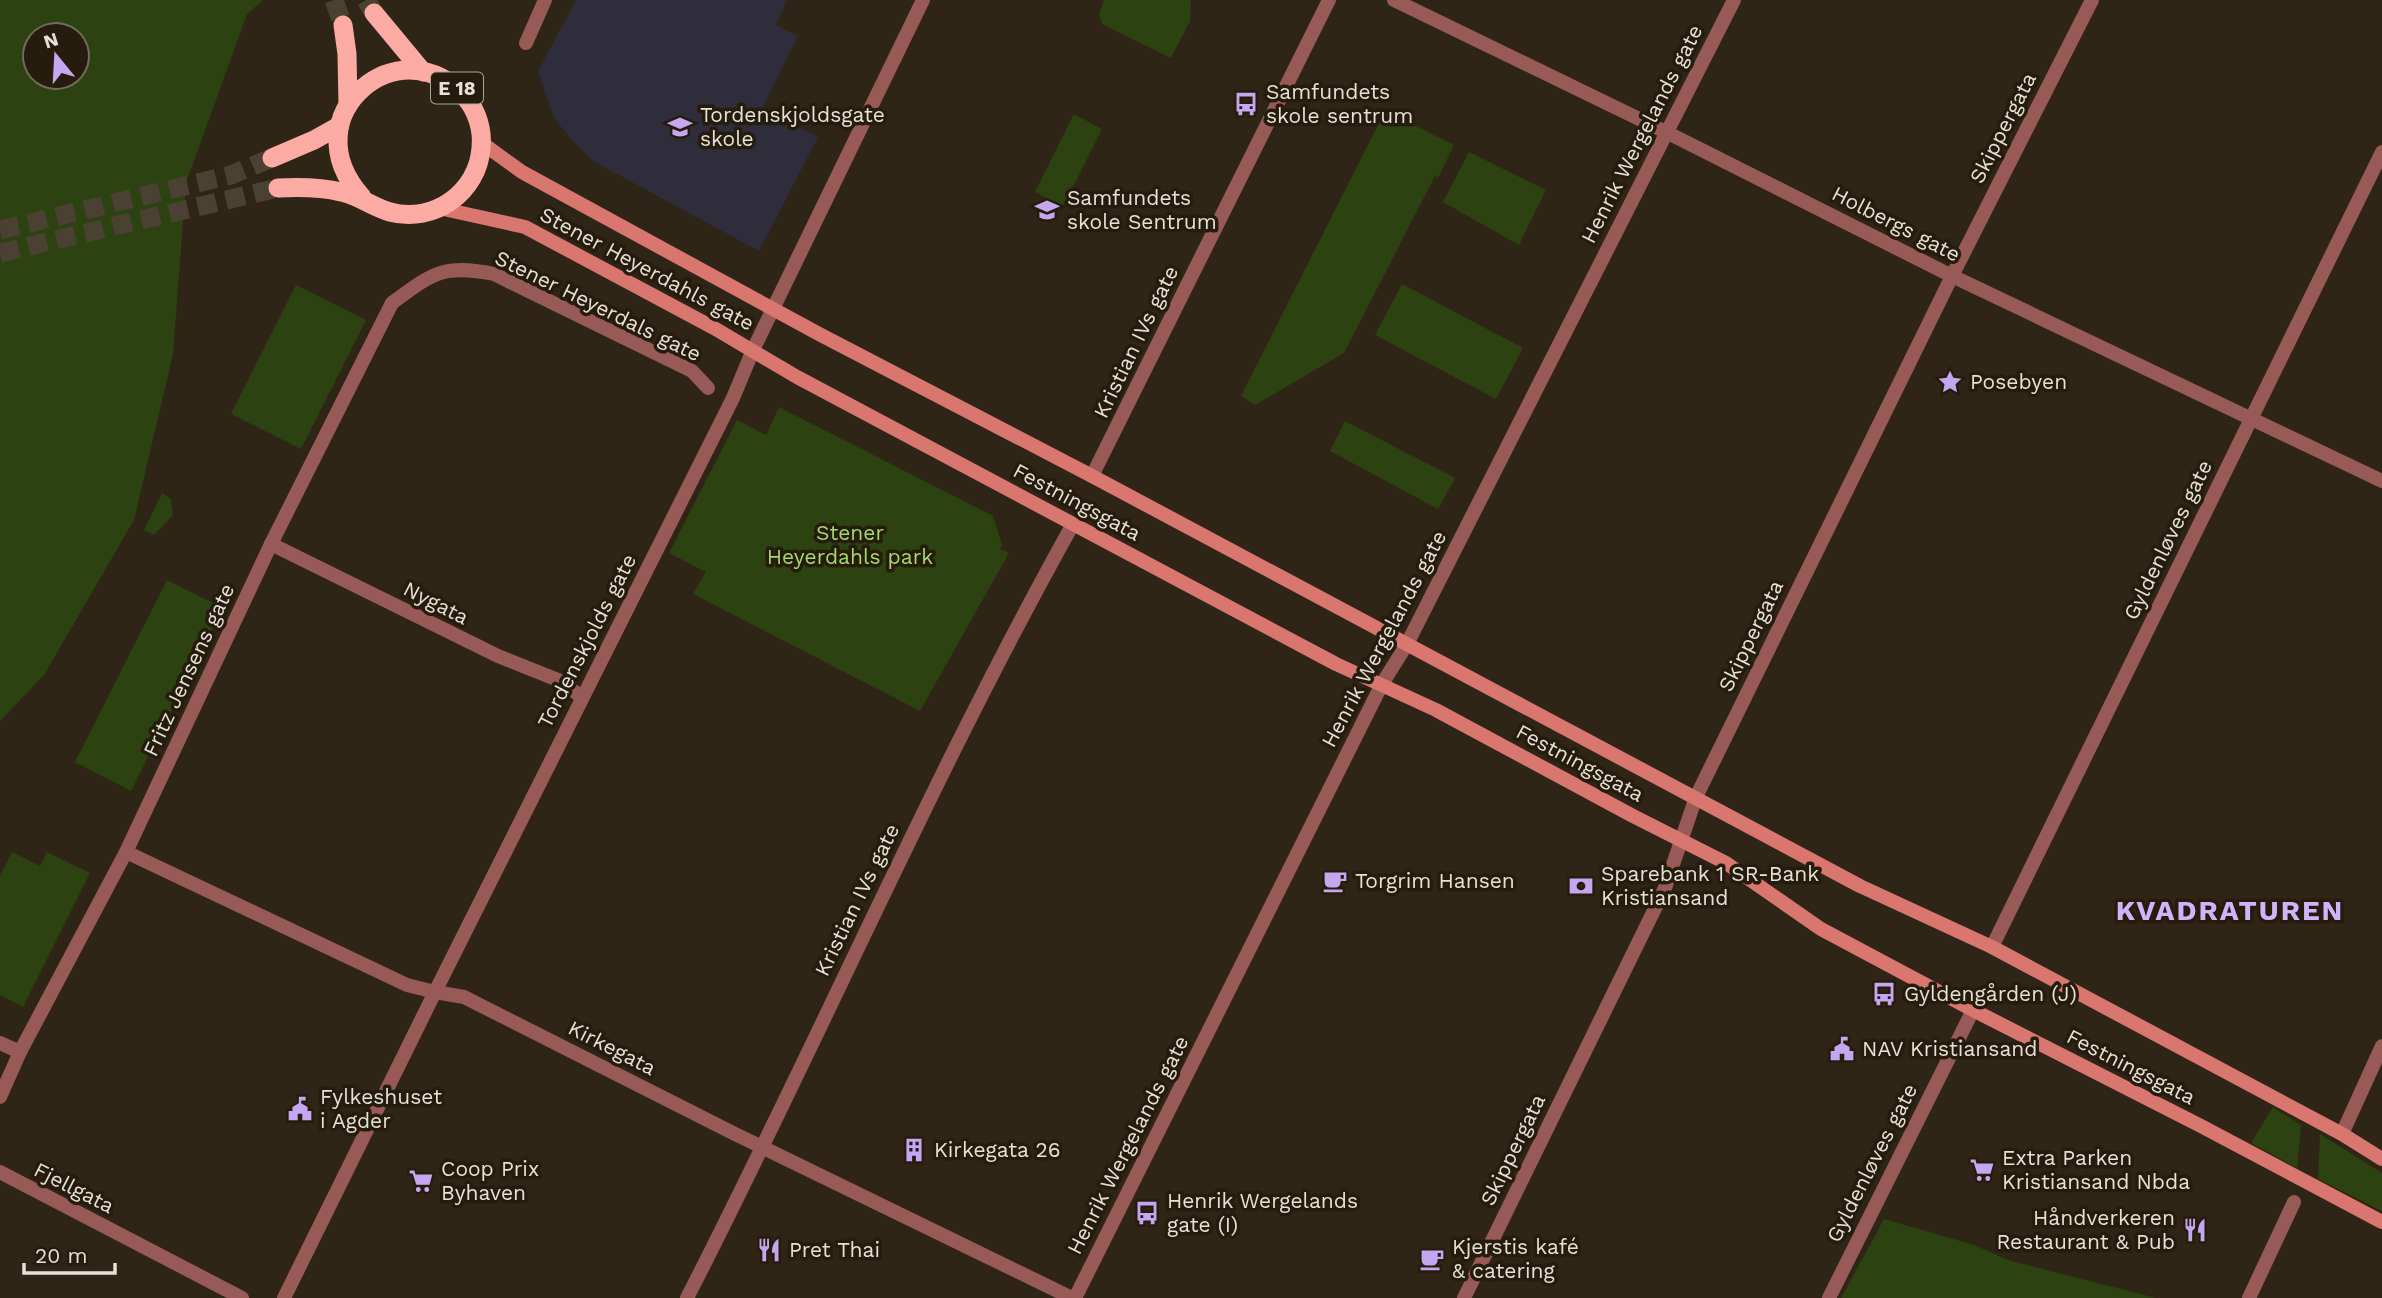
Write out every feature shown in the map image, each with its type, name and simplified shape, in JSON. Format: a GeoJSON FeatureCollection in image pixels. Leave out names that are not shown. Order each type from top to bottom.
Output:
{"type":"FeatureCollection","features":[{"type":"Feature","properties":{"kind":"highway","name":"E 18"},"geometry":{"type":"LineString","coordinates":[[374,13],[423,72]]}},
{"type":"Feature","properties":{"kind":"highway","name":"E 18"},"geometry":{"type":"LineString","coordinates":[[343,25],[347,54],[348,106]]}},
{"type":"Feature","properties":{"kind":"highway","name":"E 18"},"geometry":{"type":"LineString","coordinates":[[362,197],[344,172],[339,157],[339,126],[348,106],[364,87],[386,75],[423,72],[442,78],[459,89],[471,105],[479,123],[482,143]]}},
{"type":"Feature","properties":{"kind":"highway"},"geometry":{"type":"LineString","coordinates":[[272,158],[339,126]]}},
{"type":"Feature","properties":{"kind":"highway"},"geometry":{"type":"LineString","coordinates":[[278,188],[327,190],[362,197],[376,207],[408,215],[424,213],[451,202],[470,182],[481,157],[482,143]]}},
{"type":"Feature","properties":{"kind":"main road","name":"Stener Heyerdahls gate"},"geometry":{"type":"LineString","coordinates":[[482,143],[522,172],[773,310]]}},
{"type":"Feature","properties":{"kind":"main road","name":"Stener Heyerdahls gate"},"geometry":{"type":"LineString","coordinates":[[439,208],[525,228],[753,350]]}},
{"type":"Feature","properties":{"kind":"main road","name":"Festningsgata"},"geometry":{"type":"LineString","coordinates":[[773,310],[1092,476],[1860,886],[1992,947],[2342,1133],[2382,1159]]}},
{"type":"Feature","properties":{"kind":"main road","name":"Festningsgata"},"geometry":{"type":"LineString","coordinates":[[753,350],[797,377],[1336,664],[1448,717],[1727,863],[1821,929],[2382,1222]]}},
{"type":"Feature","properties":{"kind":"street"},"geometry":{"type":"LineString","coordinates":[[526,43],[545,0]]}},
{"type":"Feature","properties":{"kind":"street","name":"Tordenskjolds gate"},"geometry":{"type":"LineString","coordinates":[[284,1298],[733,398],[753,350],[923,0]]}},
{"type":"Feature","properties":{"kind":"street","name":"Kristian IVs gate"},"geometry":{"type":"LineString","coordinates":[[1092,476],[1329,0]]}},
{"type":"Feature","properties":{"kind":"street","name":"Holbergs gate"},"geometry":{"type":"LineString","coordinates":[[1394,0],[1666,132],[1952,276],[2382,481]]}},
{"type":"Feature","properties":{"kind":"street","name":"Henrik Wergelands gate"},"geometry":{"type":"LineString","coordinates":[[1073,1298],[1382,684],[1407,644],[1734,0]]}},
{"type":"Feature","properties":{"kind":"street","name":"Skippergata"},"geometry":{"type":"LineString","coordinates":[[1464,1298],[1665,888],[1696,797],[1952,276],[2092,0]]}},
{"type":"Feature","properties":{"kind":"street","name":"Gyldenløves gate"},"geometry":{"type":"LineString","coordinates":[[1992,947],[2382,152]]}},
{"type":"Feature","properties":{"kind":"street","name":"Stener Heyerdals gate"},"geometry":{"type":"LineString","coordinates":[[392,303],[442,271],[466,269],[494,274],[692,371],[708,388]]}},
{"type":"Feature","properties":{"kind":"street","name":"Fritz Jensens gate"},"geometry":{"type":"LineString","coordinates":[[20,1052],[126,852],[271,544],[392,303]]}},
{"type":"Feature","properties":{"kind":"street","name":"Kristian IVs gate"},"geometry":{"type":"LineString","coordinates":[[687,1298],[930,797],[1073,524]]}},
{"type":"Feature","properties":{"kind":"street","name":"Nygata"},"geometry":{"type":"LineString","coordinates":[[271,544],[498,656],[558,680],[582,697]]}},
{"type":"Feature","properties":{"kind":"street","name":"Kirkegata"},"geometry":{"type":"LineString","coordinates":[[126,852],[407,985],[464,997],[762,1147],[1073,1298]]}},
{"type":"Feature","properties":{"kind":"street","name":"Gyldenløves gate"},"geometry":{"type":"LineString","coordinates":[[1829,1298],[1973,1010]]}},
{"type":"Feature","properties":{"kind":"street"},"geometry":{"type":"LineString","coordinates":[[0,1043],[20,1052],[0,1097]]}},
{"type":"Feature","properties":{"kind":"street"},"geometry":{"type":"LineString","coordinates":[[2342,1133],[2382,1046]]}},
{"type":"Feature","properties":{"kind":"street","name":"Fjellgata"},"geometry":{"type":"LineString","coordinates":[[0,1172],[242,1298]]}},
{"type":"Feature","properties":{"kind":"street"},"geometry":{"type":"LineString","coordinates":[[2249,1298],[2294,1202]]}},
{"type":"Feature","properties":{"kind":"shaded area","name":"Tordenskjoldsgate skole"},"geometry":{"type":"Polygon","coordinates":[[[576,0],[787,0],[776,25],[798,36],[762,109],[818,137],[759,251],[593,161],[554,118],[538,71],[576,0]]]}},
{"type":"Feature","properties":{"kind":"green space"},"geometry":{"type":"Polygon","coordinates":[[[0,0],[263,0],[247,14],[186,183],[173,354],[134,520],[44,675],[0,721],[0,0]]]}},
{"type":"Feature","properties":{"kind":"green space"},"geometry":{"type":"Polygon","coordinates":[[[1104,0],[1191,0],[1190,21],[1171,58],[1102,24],[1099,13],[1104,0]]]}},
{"type":"Feature","properties":{"kind":"green space"},"geometry":{"type":"Polygon","coordinates":[[[1385,111],[1454,145],[1438,178],[1435,176],[1344,353],[1255,405],[1241,396],[1385,111]]]}},
{"type":"Feature","properties":{"kind":"green space"},"geometry":{"type":"Polygon","coordinates":[[[1074,114],[1102,129],[1063,207],[1035,192],[1074,114]]]}},
{"type":"Feature","properties":{"kind":"green space"},"geometry":{"type":"Polygon","coordinates":[[[1469,152],[1546,190],[1519,245],[1443,202],[1469,152]]]}},
{"type":"Feature","properties":{"kind":"green space"},"geometry":{"type":"Polygon","coordinates":[[[1402,284],[1523,348],[1496,399],[1375,335],[1402,284]]]}},
{"type":"Feature","properties":{"kind":"green space"},"geometry":{"type":"Polygon","coordinates":[[[296,285],[366,320],[301,449],[231,414],[296,285]]]}},
{"type":"Feature","properties":{"kind":"green space","name":"Stener Heyerdahls park"},"geometry":{"type":"Polygon","coordinates":[[[779,407],[993,516],[1002,545],[1000,549],[1009,553],[920,711],[693,594],[706,572],[669,553],[737,420],[766,435],[779,407]]]}},
{"type":"Feature","properties":{"kind":"green space"},"geometry":{"type":"Polygon","coordinates":[[[1345,421],[1455,478],[1438,509],[1330,451],[1345,421]]]}},
{"type":"Feature","properties":{"kind":"green space"},"geometry":{"type":"Polygon","coordinates":[[[162,493],[171,499],[173,515],[154,535],[144,530],[162,493]]]}},
{"type":"Feature","properties":{"kind":"green space"},"geometry":{"type":"Polygon","coordinates":[[[167,580],[223,608],[131,791],[75,762],[167,580]]]}},
{"type":"Feature","properties":{"kind":"green space"},"geometry":{"type":"Polygon","coordinates":[[[12,852],[40,866],[47,852],[90,873],[23,1007],[0,995],[0,875],[12,852]]]}},
{"type":"Feature","properties":{"kind":"green space"},"geometry":{"type":"Polygon","coordinates":[[[2273,1107],[2301,1125],[2297,1168],[2251,1143],[2273,1107]]]}},
{"type":"Feature","properties":{"kind":"green space"},"geometry":{"type":"Polygon","coordinates":[[[2320,1134],[2382,1173],[2382,1211],[2318,1179],[2320,1134]]]}},
{"type":"Feature","properties":{"kind":"green space"},"geometry":{"type":"Polygon","coordinates":[[[1884,1219],[1974,1245],[2008,1260],[2156,1298],[1841,1298],[1884,1219]]]}},
{"type":"Feature","properties":{"kind":"tunnel"},"geometry":{"type":"LineString","coordinates":[[334,0],[343,25]]}},
{"type":"Feature","properties":{"kind":"tunnel"},"geometry":{"type":"LineString","coordinates":[[366,0],[374,13]]}},
{"type":"Feature","properties":{"kind":"tunnel"},"geometry":{"type":"LineString","coordinates":[[0,230],[231,175],[272,158]]}},
{"type":"Feature","properties":{"kind":"tunnel"},"geometry":{"type":"LineString","coordinates":[[0,253],[278,188]]}},
{"type":"Feature","properties":{"kind":"place","name":"Samfundets skole sentrum"},"geometry":{"type":"Point","coordinates":[1246,104]}},
{"type":"Feature","properties":{"kind":"place","name":"Tordenskjoldsgate skole"},"geometry":{"type":"Point","coordinates":[680,127]}},
{"type":"Feature","properties":{"kind":"place","name":"Samfundets skole Sentrum"},"geometry":{"type":"Point","coordinates":[1047,210]}},
{"type":"Feature","properties":{"kind":"place","name":"Posebyen"},"geometry":{"type":"Point","coordinates":[1950,382]}},
{"type":"Feature","properties":{"kind":"place","name":"Torgrim Hansen"},"geometry":{"type":"Point","coordinates":[1335,881]}},
{"type":"Feature","properties":{"kind":"place","name":"Sparebank 1 SR-Bank Kristiansand"},"geometry":{"type":"Point","coordinates":[1581,886]}},
{"type":"Feature","properties":{"kind":"place","name":"Gyldengården (J)"},"geometry":{"type":"Point","coordinates":[1884,994]}},
{"type":"Feature","properties":{"kind":"place","name":"NAV Kristiansand"},"geometry":{"type":"Point","coordinates":[1842,1049]}},
{"type":"Feature","properties":{"kind":"place","name":"Fylkeshuset i Agder"},"geometry":{"type":"Point","coordinates":[300,1109]}},
{"type":"Feature","properties":{"kind":"place","name":"Kirkegata 26"},"geometry":{"type":"Point","coordinates":[914,1150]}},
{"type":"Feature","properties":{"kind":"place","name":"Extra Parken Kristiansand Nbda"},"geometry":{"type":"Point","coordinates":[1982,1170]}},
{"type":"Feature","properties":{"kind":"place","name":"Coop Prix Byhaven"},"geometry":{"type":"Point","coordinates":[421,1181]}},
{"type":"Feature","properties":{"kind":"place","name":"Henrik Wergelands gate (I)"},"geometry":{"type":"Point","coordinates":[1147,1213]}},
{"type":"Feature","properties":{"kind":"place","name":"Håndverkeren Restaurant & Pub"},"geometry":{"type":"Point","coordinates":[2195,1230]}},
{"type":"Feature","properties":{"kind":"place","name":"Pret Thai"},"geometry":{"type":"Point","coordinates":[769,1250]}},
{"type":"Feature","properties":{"kind":"place","name":"Kjerstis kafé & catering"},"geometry":{"type":"Point","coordinates":[1432,1259]}},
{"type":"Feature","properties":{"kind":"district","name":"KVADRATUREN"},"geometry":{"type":"Point","coordinates":[2230,910]}}]}
